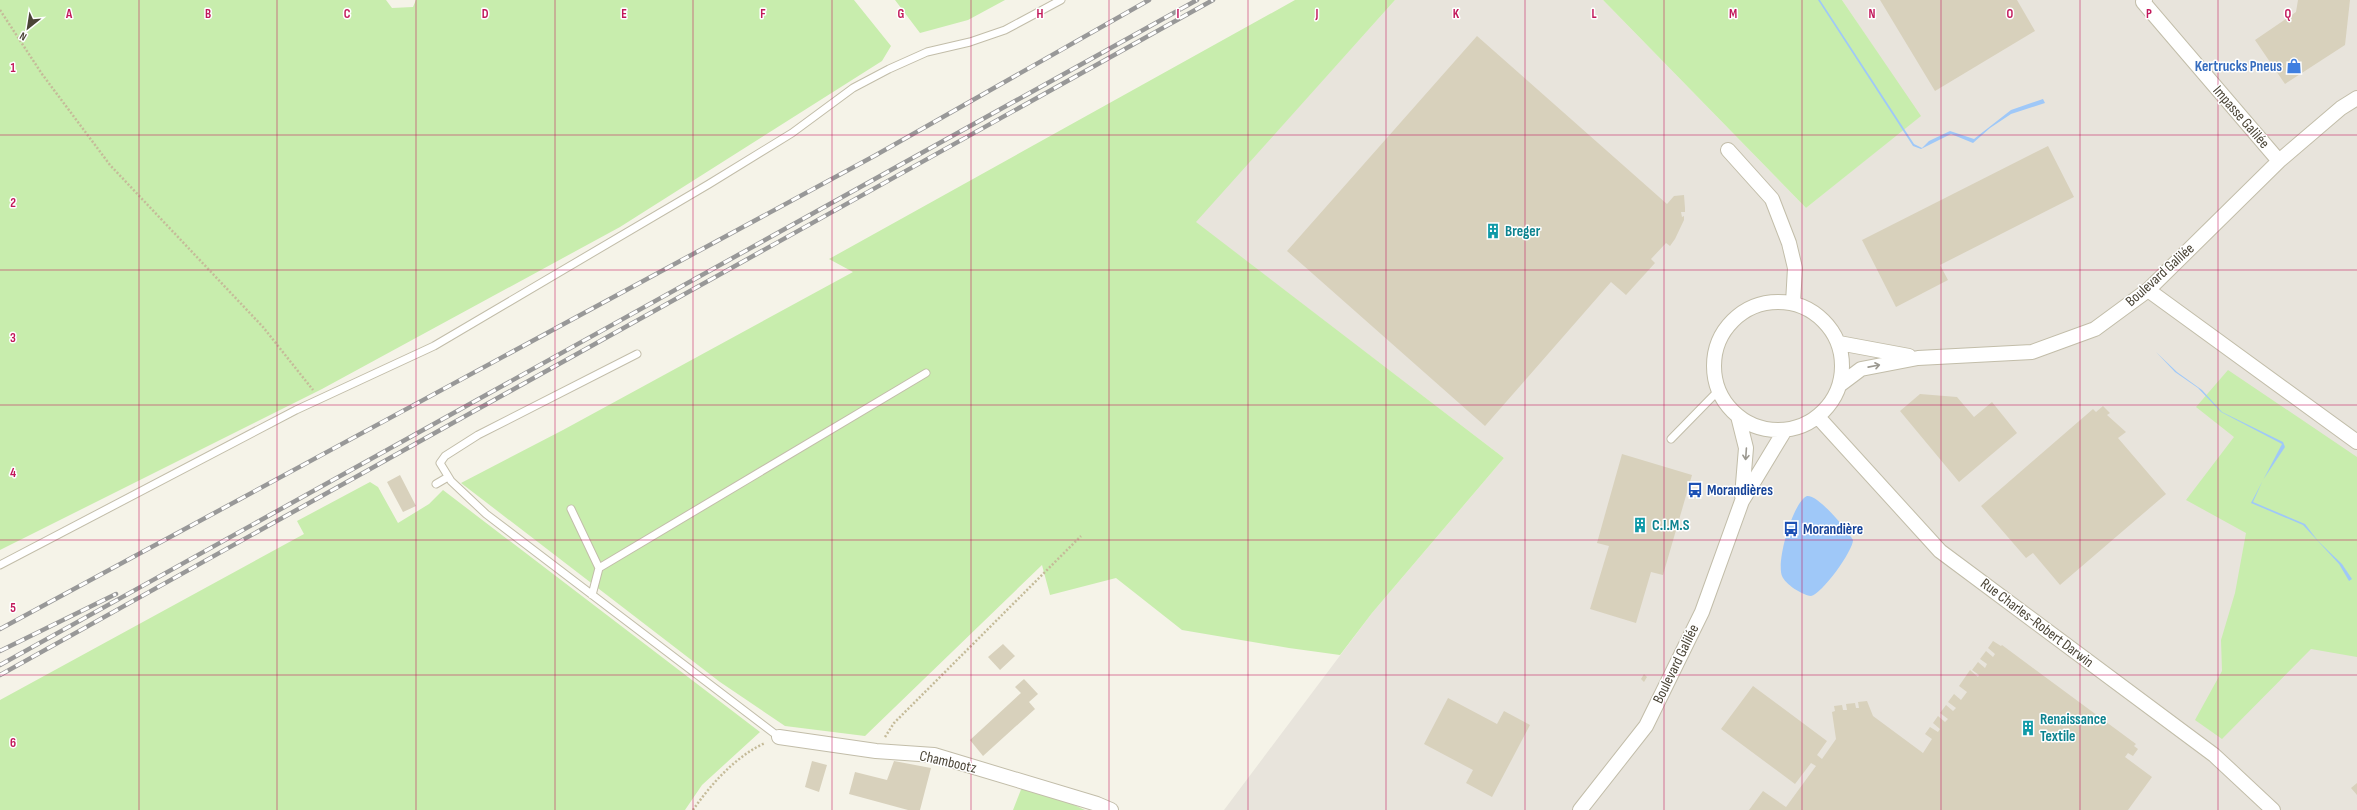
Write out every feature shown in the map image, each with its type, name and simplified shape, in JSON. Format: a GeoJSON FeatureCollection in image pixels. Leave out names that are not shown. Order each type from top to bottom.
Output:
{"type":"FeatureCollection","features":[{"type":"Feature","properties":{"kind":"street","name":"Impasse Galilée"},"geometry":{"type":"LineString","coordinates":[[2145,0],[2143,2],[2279,161]]}},
{"type":"Feature","properties":{"kind":"street","name":"Boulevard Galilée"},"geometry":{"type":"LineString","coordinates":[[1841,384],[1861,369],[1918,358],[2032,352],[2095,329],[2148,290],[2279,161],[2341,108],[2357,98]]}},
{"type":"Feature","properties":{"kind":"street"},"geometry":{"type":"LineString","coordinates":[[1728,150],[1772,199],[1789,243],[1795,268],[1793,303]]}},
{"type":"Feature","properties":{"kind":"street"},"geometry":{"type":"LineString","coordinates":[[2148,290],[2357,442]]}},
{"type":"Feature","properties":{"kind":"street"},"geometry":{"type":"LineString","coordinates":[[1773,302],[1793,303],[1812,311],[1828,325],[1839,343],[1843,363],[1841,384],[1832,402],[1818,417],[1803,426],[1785,430],[1763,428],[1738,416],[1727,404],[1719,390],[1714,371],[1716,351],[1724,332],[1736,317],[1754,307],[1773,302]]}},
{"type":"Feature","properties":{"kind":"street","name":"Boulevard Galilée"},"geometry":{"type":"LineString","coordinates":[[1839,343],[1918,358]]}},
{"type":"Feature","properties":{"kind":"street","name":"Boulevard Galilée"},"geometry":{"type":"LineString","coordinates":[[1738,416],[1746,448],[1742,501]]}},
{"type":"Feature","properties":{"kind":"street","name":"Rue Charles-Robert Darwin"},"geometry":{"type":"LineString","coordinates":[[1818,417],[1940,550],[2214,755],[2273,810]]}},
{"type":"Feature","properties":{"kind":"street","name":"Boulevard Galilée"},"geometry":{"type":"LineString","coordinates":[[1580,810],[1646,726],[1702,612],[1742,501],[1785,430]]}},
{"type":"Feature","properties":{"kind":"street","name":"Chambootz"},"geometry":{"type":"LineString","coordinates":[[779,737],[876,751],[934,755],[1097,804],[1111,810]]}},
{"type":"Feature","properties":{"kind":"lane"},"geometry":{"type":"LineString","coordinates":[[0,565],[320,399],[434,346],[792,133],[853,88],[889,69],[927,52],[970,42],[1005,30],[1061,0]]}},
{"type":"Feature","properties":{"kind":"lane"},"geometry":{"type":"LineString","coordinates":[[637,354],[478,435],[445,456],[440,463],[448,477],[486,514],[779,737]]}},
{"type":"Feature","properties":{"kind":"lane"},"geometry":{"type":"LineString","coordinates":[[599,568],[926,373]]}},
{"type":"Feature","properties":{"kind":"lane"},"geometry":{"type":"LineString","coordinates":[[1671,439],[1719,390]]}},
{"type":"Feature","properties":{"kind":"lane"},"geometry":{"type":"LineString","coordinates":[[436,484],[448,477]]}},
{"type":"Feature","properties":{"kind":"lane"},"geometry":{"type":"LineString","coordinates":[[572,509],[599,568],[592,595]]}},
{"type":"Feature","properties":{"kind":"path"},"geometry":{"type":"LineString","coordinates":[[0,10],[42,74],[110,165],[263,327],[320,399]]}},
{"type":"Feature","properties":{"kind":"path"},"geometry":{"type":"LineString","coordinates":[[876,751],[894,723],[1081,536]]}},
{"type":"Feature","properties":{"kind":"path"},"geometry":{"type":"LineString","coordinates":[[693,810],[724,773],[751,750],[779,737]]}},
{"type":"Feature","properties":{"kind":"shaded area"},"geometry":{"type":"Polygon","coordinates":[[[1395,0],[1603,0],[1806,208],[1920,116],[1842,0],[2357,0],[2357,810],[1224,810],[1372,613],[1504,458],[1195,222],[1395,0]]]}},
{"type":"Feature","properties":{"kind":"green space"},"geometry":{"type":"Polygon","coordinates":[[[0,0],[386,0],[392,8],[413,7],[416,0],[854,0],[891,46],[882,61],[620,227],[322,389],[0,550],[0,0]]]}},
{"type":"Feature","properties":{"kind":"green space"},"geometry":{"type":"Polygon","coordinates":[[[895,0],[1005,0],[968,20],[920,33],[895,0]]]}},
{"type":"Feature","properties":{"kind":"green space"},"geometry":{"type":"Polygon","coordinates":[[[1295,0],[1395,0],[1196,222],[1504,458],[1372,613],[1340,655],[1182,630],[1116,578],[1050,595],[1042,565],[865,736],[785,726],[720,682],[461,483],[563,430],[853,272],[829,259],[1295,0]]]}},
{"type":"Feature","properties":{"kind":"green space"},"geometry":{"type":"Polygon","coordinates":[[[1603,0],[1842,0],[1921,116],[1806,208],[1603,0]]]}},
{"type":"Feature","properties":{"kind":"green space"},"geometry":{"type":"Polygon","coordinates":[[[2228,370],[2357,457],[2357,657],[2311,649],[2222,739],[2195,720],[2222,671],[2221,640],[2235,593],[2246,533],[2186,500],[2234,437],[2196,407],[2228,370]]]}},
{"type":"Feature","properties":{"kind":"green space"},"geometry":{"type":"Polygon","coordinates":[[[370,482],[378,487],[398,523],[429,504],[443,490],[760,732],[702,785],[685,810],[0,810],[0,700],[304,534],[297,521],[370,482]]]}},
{"type":"Feature","properties":{"kind":"green space"},"geometry":{"type":"Polygon","coordinates":[[[1024,782],[1085,810],[1013,810],[1024,782]]]}},
{"type":"Feature","properties":{"kind":"water"},"geometry":{"type":"Polygon","coordinates":[[[1818,0],[1820,0],[1914,144],[1922,148],[1929,141],[1950,131],[1974,139],[2011,110],[2043,99],[2045,103],[2011,114],[1990,128],[1973,143],[1951,134],[1921,149],[1913,146],[1818,0]]]}},
{"type":"Feature","properties":{"kind":"water"},"geometry":{"type":"Polygon","coordinates":[[[2156,352],[2177,372],[2202,390],[2222,412],[2283,442],[2285,447],[2263,479],[2282,444],[2221,412],[2198,388],[2175,372],[2156,352]]]}},
{"type":"Feature","properties":{"kind":"water"},"geometry":{"type":"Polygon","coordinates":[[[2262,481],[2253,502],[2305,524],[2318,541],[2342,564],[2352,579],[2349,581],[2339,564],[2303,525],[2251,503],[2262,481]]]}},
{"type":"Feature","properties":{"kind":"water"},"geometry":{"type":"Polygon","coordinates":[[[1807,496],[1812,497],[1825,507],[1839,521],[1853,540],[1843,562],[1822,588],[1811,596],[1790,586],[1782,576],[1781,569],[1781,558],[1791,520],[1796,509],[1807,496]]]}},
{"type":"Feature","properties":{"kind":"building"},"geometry":{"type":"Polygon","coordinates":[[[1880,0],[2017,0],[2035,31],[1935,91],[1880,0]]]}},
{"type":"Feature","properties":{"kind":"building"},"geometry":{"type":"Polygon","coordinates":[[[2298,0],[2350,0],[2345,45],[2285,84],[2255,40],[2296,12],[2298,0]]]}},
{"type":"Feature","properties":{"kind":"building","name":"Breger"},"geometry":{"type":"Polygon","coordinates":[[[1477,36],[1667,204],[1674,196],[1684,195],[1685,208],[1685,212],[1681,212],[1682,217],[1684,216],[1684,220],[1675,239],[1670,246],[1666,243],[1651,259],[1655,263],[1626,295],[1611,282],[1485,426],[1287,251],[1477,36]]]}},
{"type":"Feature","properties":{"kind":"building"},"geometry":{"type":"Polygon","coordinates":[[[2048,146],[2074,197],[1940,265],[1948,280],[1896,307],[1862,240],[2048,146]]]}},
{"type":"Feature","properties":{"kind":"building"},"geometry":{"type":"Polygon","coordinates":[[[1920,394],[1957,397],[1974,417],[1992,402],[2017,433],[1959,482],[1900,411],[1920,394]]]}},
{"type":"Feature","properties":{"kind":"building"},"geometry":{"type":"Polygon","coordinates":[[[2103,406],[2110,413],[2107,415],[2126,432],[2118,438],[2166,494],[2060,585],[2033,553],[2026,558],[1981,506],[2093,409],[2096,412],[2103,406]]]}},
{"type":"Feature","properties":{"kind":"building","name":"C.I.M.S"},"geometry":{"type":"Polygon","coordinates":[[[1622,454],[1692,475],[1663,575],[1651,572],[1636,623],[1590,609],[1609,546],[1597,543],[1622,454]]]}},
{"type":"Feature","properties":{"kind":"building"},"geometry":{"type":"Polygon","coordinates":[[[400,475],[416,506],[403,512],[387,482],[400,475]]]}},
{"type":"Feature","properties":{"kind":"building","name":"Renaissance Textile"},"geometry":{"type":"Polygon","coordinates":[[[1993,641],[2001,646],[2002,645],[2136,744],[2134,746],[2138,749],[2133,756],[2128,753],[2125,757],[2152,777],[2128,810],[1749,810],[1763,791],[1786,807],[1816,766],[1811,763],[1795,784],[1721,729],[1753,686],[1827,741],[1817,755],[1822,759],[1836,739],[1832,712],[1835,711],[1834,706],[1842,705],[1843,710],[1847,710],[1846,704],[1855,703],[1856,708],[1859,708],[1858,702],[1867,701],[1873,716],[1923,753],[1932,739],[1925,734],[1930,727],[1938,732],[1940,729],[1933,723],[1938,716],[1945,722],[1948,719],[1940,713],[1946,705],[1953,711],[1956,708],[1948,702],[1954,694],[1961,700],[1967,692],[1959,686],[1970,670],[1978,677],[1979,675],[1972,670],[1978,662],[1985,668],[1987,664],[1980,659],[1986,651],[1993,657],[1995,654],[1988,648],[1993,641]]]}},
{"type":"Feature","properties":{"kind":"building"},"geometry":{"type":"Polygon","coordinates":[[[1003,644],[1015,656],[1000,670],[988,657],[1003,644]]]}},
{"type":"Feature","properties":{"kind":"building"},"geometry":{"type":"Polygon","coordinates":[[[1644,674],[1647,677],[1644,682],[1641,679],[1644,674]]]}},
{"type":"Feature","properties":{"kind":"building"},"geometry":{"type":"Polygon","coordinates":[[[1024,679],[1038,694],[1029,702],[1035,709],[983,756],[970,740],[1021,693],[1015,687],[1024,679]]]}},
{"type":"Feature","properties":{"kind":"building"},"geometry":{"type":"Polygon","coordinates":[[[1448,698],[1497,724],[1504,711],[1530,725],[1492,797],[1466,783],[1473,770],[1424,744],[1448,698]]]}},
{"type":"Feature","properties":{"kind":"building"},"geometry":{"type":"Polygon","coordinates":[[[812,761],[827,765],[819,792],[805,787],[812,761]]]}},
{"type":"Feature","properties":{"kind":"building"},"geometry":{"type":"Polygon","coordinates":[[[894,761],[931,768],[920,810],[908,810],[849,794],[855,772],[887,780],[894,761]]]}},
{"type":"Feature","properties":{"kind":"building"},"geometry":{"type":"Polygon","coordinates":[[[2357,783],[2357,795],[2351,788],[2357,783]]]}},
{"type":"Feature","properties":{"kind":"railway"},"geometry":{"type":"LineString","coordinates":[[0,629],[876,155],[1149,0]]}},
{"type":"Feature","properties":{"kind":"railway"},"geometry":{"type":"LineString","coordinates":[[0,665],[1197,0]]}},
{"type":"Feature","properties":{"kind":"railway"},"geometry":{"type":"LineString","coordinates":[[0,675],[1213,0]]}},
{"type":"Feature","properties":{"kind":"railway"},"geometry":{"type":"LineString","coordinates":[[0,651],[116,594]]}},
{"type":"Feature","properties":{"kind":"place","name":"Kertrucks Pneus"},"geometry":{"type":"Point","coordinates":[2294,66]}},
{"type":"Feature","properties":{"kind":"place","name":"Breger"},"geometry":{"type":"Point","coordinates":[1493,231]}},
{"type":"Feature","properties":{"kind":"place","name":"Morandières"},"geometry":{"type":"Point","coordinates":[1695,490]}},
{"type":"Feature","properties":{"kind":"place","name":"C.I.M.S"},"geometry":{"type":"Point","coordinates":[1640,525]}},
{"type":"Feature","properties":{"kind":"place","name":"Morandière"},"geometry":{"type":"Point","coordinates":[1791,529]}},
{"type":"Feature","properties":{"kind":"place","name":"Renaissance Textile"},"geometry":{"type":"Point","coordinates":[2028,728]}}]}
